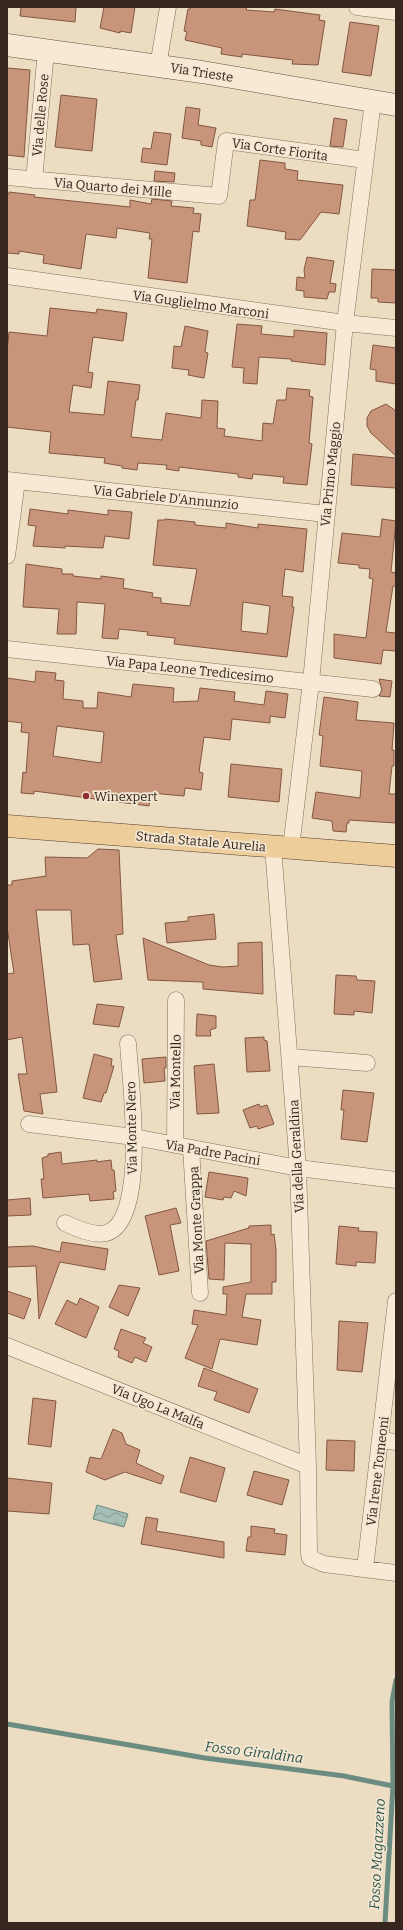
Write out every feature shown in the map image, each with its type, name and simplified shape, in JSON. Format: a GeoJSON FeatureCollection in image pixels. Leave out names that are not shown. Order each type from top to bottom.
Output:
{"type":"FeatureCollection","features":[{"type":"Feature","properties":{"kind":"main road","name":"Strada Statale Aurelia"},"geometry":{"type":"LineString","coordinates":[[7,826],[396,856]]}},
{"type":"Feature","properties":{"kind":"street"},"geometry":{"type":"LineString","coordinates":[[158,66],[168,7]]}},
{"type":"Feature","properties":{"kind":"street"},"geometry":{"type":"LineString","coordinates":[[357,7],[396,12]]}},
{"type":"Feature","properties":{"kind":"street","name":"Via Trieste"},"geometry":{"type":"LineString","coordinates":[[7,45],[158,66],[373,101],[396,102]]}},
{"type":"Feature","properties":{"kind":"street","name":"Via delle Rose"},"geometry":{"type":"LineString","coordinates":[[34,180],[46,51]]}},
{"type":"Feature","properties":{"kind":"street","name":"Via Primo Maggio"},"geometry":{"type":"LineString","coordinates":[[282,848],[311,682],[345,324],[373,101]]}},
{"type":"Feature","properties":{"kind":"street","name":"Via Corte Fiorita"},"geometry":{"type":"LineString","coordinates":[[220,196],[226,141],[365,160]]}},
{"type":"Feature","properties":{"kind":"street","name":"Via Quarto dei Mille"},"geometry":{"type":"LineString","coordinates":[[7,177],[220,196]]}},
{"type":"Feature","properties":{"kind":"street","name":"Via Guglielmo Marconi"},"geometry":{"type":"LineString","coordinates":[[7,276],[345,324],[396,328]]}},
{"type":"Feature","properties":{"kind":"street"},"geometry":{"type":"LineString","coordinates":[[7,556],[12,480]]}},
{"type":"Feature","properties":{"kind":"street","name":"Via Gabriele D'Annunzio"},"geometry":{"type":"LineString","coordinates":[[12,480],[326,514]]}},
{"type":"Feature","properties":{"kind":"street","name":"Via Papa Leone Tredicesimo"},"geometry":{"type":"LineString","coordinates":[[7,649],[373,688]]}},
{"type":"Feature","properties":{"kind":"street","name":"Via della Geraldina"},"geometry":{"type":"LineString","coordinates":[[282,848],[290,1057],[298,1168],[308,1466],[308,1547],[310,1558],[324,1564],[365,1570]]}},
{"type":"Feature","properties":{"kind":"street","name":"Via Montello"},"geometry":{"type":"LineString","coordinates":[[175,1145],[176,1000]]}},
{"type":"Feature","properties":{"kind":"street","name":"Via Monte Nero"},"geometry":{"type":"LineString","coordinates":[[65,1223],[76,1228],[100,1233],[109,1232],[120,1223],[125,1215],[131,1194],[134,1137],[128,1043]]}},
{"type":"Feature","properties":{"kind":"street"},"geometry":{"type":"LineString","coordinates":[[290,1057],[367,1063]]}},
{"type":"Feature","properties":{"kind":"street","name":"Via Padre Pacini"},"geometry":{"type":"LineString","coordinates":[[29,1124],[134,1137],[298,1168],[396,1180]]}},
{"type":"Feature","properties":{"kind":"street","name":"Via Monte Grappa"},"geometry":{"type":"LineString","coordinates":[[191,1148],[200,1292]]}},
{"type":"Feature","properties":{"kind":"street","name":"Via Irene Tomeoni"},"geometry":{"type":"LineString","coordinates":[[365,1570],[388,1441],[396,1309]]}},
{"type":"Feature","properties":{"kind":"street","name":"Via Ugo La Malfa"},"geometry":{"type":"LineString","coordinates":[[7,1346],[308,1466]]}},
{"type":"Feature","properties":{"kind":"street"},"geometry":{"type":"LineString","coordinates":[[365,1570],[396,1574]]}},
{"type":"Feature","properties":{"kind":"water"},"geometry":{"type":"Polygon","coordinates":[[[97,1505],[128,1514],[124,1527],[93,1519],[97,1505]]]}},
{"type":"Feature","properties":{"kind":"building"},"geometry":{"type":"Polygon","coordinates":[[[21,7],[76,7],[75,22],[20,16],[21,7]]]}},
{"type":"Feature","properties":{"kind":"building"},"geometry":{"type":"Polygon","coordinates":[[[104,7],[135,7],[131,33],[120,31],[120,33],[100,28],[104,7]]]}},
{"type":"Feature","properties":{"kind":"building"},"geometry":{"type":"Polygon","coordinates":[[[191,7],[247,7],[246,10],[274,12],[275,9],[320,15],[319,20],[325,21],[318,65],[292,64],[293,60],[242,54],[242,57],[221,54],[222,48],[185,40],[187,32],[184,31],[188,9],[191,7]]]}},
{"type":"Feature","properties":{"kind":"building"},"geometry":{"type":"Polygon","coordinates":[[[350,22],[379,26],[371,76],[342,72],[350,22]]]}},
{"type":"Feature","properties":{"kind":"building"},"geometry":{"type":"Polygon","coordinates":[[[7,68],[30,70],[24,157],[7,155],[7,68]]]}},
{"type":"Feature","properties":{"kind":"building"},"geometry":{"type":"Polygon","coordinates":[[[61,95],[97,99],[92,151],[55,147],[61,95]]]}},
{"type":"Feature","properties":{"kind":"building"},"geometry":{"type":"Polygon","coordinates":[[[186,107],[200,109],[198,125],[216,128],[212,147],[201,145],[201,141],[182,138],[186,107]]]}},
{"type":"Feature","properties":{"kind":"building"},"geometry":{"type":"Polygon","coordinates":[[[334,118],[347,120],[343,147],[330,146],[334,118]]]}},
{"type":"Feature","properties":{"kind":"building"},"geometry":{"type":"Polygon","coordinates":[[[154,132],[171,134],[167,165],[141,162],[143,148],[151,149],[154,132]]]}},
{"type":"Feature","properties":{"kind":"building"},"geometry":{"type":"Polygon","coordinates":[[[260,160],[285,163],[285,169],[298,171],[297,180],[343,185],[339,214],[321,212],[300,240],[285,239],[286,232],[247,226],[250,200],[255,200],[260,160]]]}},
{"type":"Feature","properties":{"kind":"building"},"geometry":{"type":"Polygon","coordinates":[[[155,171],[175,173],[174,182],[154,181],[155,171]]]}},
{"type":"Feature","properties":{"kind":"building"},"geometry":{"type":"Polygon","coordinates":[[[9,192],[35,195],[34,197],[130,207],[130,200],[151,204],[152,199],[172,201],[171,206],[194,208],[193,213],[201,214],[199,232],[193,231],[187,283],[148,278],[152,239],[149,239],[150,233],[117,228],[116,238],[86,234],[81,269],[43,263],[44,255],[19,251],[19,254],[7,253],[7,194],[9,194],[9,192]]]}},
{"type":"Feature","properties":{"kind":"building"},"geometry":{"type":"Polygon","coordinates":[[[307,257],[334,261],[330,283],[336,284],[335,292],[329,292],[327,299],[304,297],[304,291],[296,290],[297,277],[305,278],[304,270],[307,257]]]}},
{"type":"Feature","properties":{"kind":"building"},"geometry":{"type":"Polygon","coordinates":[[[372,269],[396,270],[396,303],[378,302],[378,298],[371,298],[372,269]]]}},
{"type":"Feature","properties":{"kind":"building"},"geometry":{"type":"Polygon","coordinates":[[[50,308],[96,313],[97,309],[127,313],[123,341],[93,337],[88,372],[93,373],[91,388],[73,385],[69,412],[104,415],[108,381],[140,385],[138,400],[136,400],[131,437],[162,440],[166,413],[201,418],[202,400],[218,401],[217,428],[225,429],[224,436],[262,441],[263,423],[273,424],[277,400],[286,400],[287,388],[310,390],[309,396],[313,397],[309,443],[312,444],[307,485],[283,483],[284,477],[253,474],[252,479],[238,477],[238,474],[179,467],[179,471],[166,469],[167,465],[138,463],[137,470],[122,468],[122,466],[104,463],[105,458],[49,453],[51,432],[7,427],[7,351],[9,332],[47,336],[50,308]]]}},
{"type":"Feature","properties":{"kind":"building"},"geometry":{"type":"Polygon","coordinates":[[[237,324],[262,326],[261,334],[294,337],[294,330],[327,333],[325,365],[291,361],[291,359],[259,357],[257,384],[243,383],[244,368],[232,367],[237,324]]]}},
{"type":"Feature","properties":{"kind":"building"},"geometry":{"type":"Polygon","coordinates":[[[185,326],[208,331],[205,352],[208,353],[204,378],[188,375],[189,370],[172,368],[174,346],[181,347],[185,326]]]}},
{"type":"Feature","properties":{"kind":"building"},"geometry":{"type":"Polygon","coordinates":[[[373,345],[396,348],[396,384],[376,381],[376,370],[370,369],[373,345]]]}},
{"type":"Feature","properties":{"kind":"building"},"geometry":{"type":"Polygon","coordinates":[[[386,404],[396,411],[396,456],[371,433],[367,426],[367,418],[371,411],[386,404]]]}},
{"type":"Feature","properties":{"kind":"building"},"geometry":{"type":"Polygon","coordinates":[[[353,454],[396,458],[396,488],[351,485],[353,454]]]}},
{"type":"Feature","properties":{"kind":"building"},"geometry":{"type":"Polygon","coordinates":[[[30,509],[68,514],[68,510],[108,515],[108,510],[132,512],[129,539],[105,536],[103,548],[33,546],[36,526],[28,525],[30,509]]]}},
{"type":"Feature","properties":{"kind":"building"},"geometry":{"type":"Polygon","coordinates":[[[382,519],[396,521],[391,572],[396,573],[396,586],[393,586],[386,632],[396,633],[396,651],[383,650],[381,664],[334,658],[334,634],[366,638],[373,579],[369,578],[370,569],[359,568],[359,565],[338,563],[342,533],[380,537],[382,519]]]}},
{"type":"Feature","properties":{"kind":"building"},"geometry":{"type":"Polygon","coordinates":[[[158,520],[195,522],[195,525],[226,528],[226,523],[258,528],[258,524],[307,529],[303,572],[285,569],[282,596],[293,597],[292,607],[294,607],[287,657],[174,644],[175,638],[147,635],[148,632],[119,629],[118,639],[102,638],[105,604],[77,602],[76,634],[57,634],[59,609],[23,607],[26,564],[62,569],[62,574],[73,574],[73,576],[101,579],[101,576],[124,579],[123,588],[153,593],[152,597],[161,598],[161,603],[190,606],[197,569],[153,565],[158,520]],[[243,602],[241,631],[267,634],[270,606],[243,602]]]}},
{"type":"Feature","properties":{"kind":"building"},"geometry":{"type":"Polygon","coordinates":[[[36,671],[56,673],[55,680],[64,681],[63,699],[83,701],[83,708],[97,708],[98,692],[131,697],[133,684],[174,688],[173,702],[198,701],[200,688],[235,692],[234,701],[264,705],[266,691],[288,694],[285,718],[270,716],[270,723],[232,719],[230,740],[204,737],[199,772],[203,773],[201,790],[185,788],[184,796],[151,793],[149,806],[34,791],[34,794],[21,793],[23,772],[26,773],[29,733],[21,732],[22,723],[7,721],[7,678],[35,682],[36,671]],[[57,726],[53,756],[101,763],[104,732],[57,726]]]}},
{"type":"Feature","properties":{"kind":"building"},"geometry":{"type":"Polygon","coordinates":[[[379,679],[392,681],[390,697],[379,696],[382,690],[379,679]]]}},
{"type":"Feature","properties":{"kind":"building"},"geometry":{"type":"Polygon","coordinates":[[[324,697],[358,702],[356,720],[394,723],[392,750],[394,750],[394,766],[392,766],[389,794],[396,794],[396,823],[349,820],[349,823],[347,823],[346,832],[333,831],[332,821],[312,818],[316,792],[360,798],[362,771],[320,766],[323,736],[319,735],[324,697]]]}},
{"type":"Feature","properties":{"kind":"building"},"geometry":{"type":"Polygon","coordinates":[[[231,764],[282,769],[279,802],[228,797],[231,764]]]}},
{"type":"Feature","properties":{"kind":"building"},"geometry":{"type":"Polygon","coordinates":[[[98,849],[119,850],[123,934],[116,935],[122,979],[94,982],[89,944],[73,945],[71,910],[36,910],[57,1092],[40,1094],[43,1114],[24,1111],[18,1074],[27,1074],[22,1037],[7,1040],[7,974],[14,973],[7,927],[7,885],[12,885],[12,881],[46,876],[45,857],[87,858],[98,849]]]}},
{"type":"Feature","properties":{"kind":"building"},"geometry":{"type":"Polygon","coordinates":[[[214,914],[216,939],[167,943],[165,923],[188,921],[188,917],[214,914]]]}},
{"type":"Feature","properties":{"kind":"building"},"geometry":{"type":"Polygon","coordinates":[[[143,938],[209,965],[223,967],[238,966],[238,943],[262,942],[263,994],[203,989],[203,982],[148,980],[143,938]]]}},
{"type":"Feature","properties":{"kind":"building"},"geometry":{"type":"Polygon","coordinates":[[[336,975],[356,976],[357,980],[375,981],[372,1013],[354,1011],[354,1015],[334,1014],[336,975]]]}},
{"type":"Feature","properties":{"kind":"building"},"geometry":{"type":"Polygon","coordinates":[[[97,1004],[124,1007],[119,1027],[93,1024],[97,1004]]]}},
{"type":"Feature","properties":{"kind":"building"},"geometry":{"type":"Polygon","coordinates":[[[197,1014],[216,1016],[216,1028],[210,1030],[211,1036],[196,1036],[197,1014]]]}},
{"type":"Feature","properties":{"kind":"building"},"geometry":{"type":"Polygon","coordinates":[[[264,1037],[264,1040],[267,1041],[270,1071],[247,1072],[245,1038],[264,1037]]]}},
{"type":"Feature","properties":{"kind":"building"},"geometry":{"type":"Polygon","coordinates":[[[94,1054],[112,1059],[111,1066],[114,1066],[106,1093],[104,1093],[101,1102],[83,1098],[94,1054]]]}},
{"type":"Feature","properties":{"kind":"building"},"geometry":{"type":"Polygon","coordinates":[[[166,1057],[166,1068],[164,1068],[165,1081],[144,1083],[142,1059],[166,1057]]]}},
{"type":"Feature","properties":{"kind":"building"},"geometry":{"type":"Polygon","coordinates":[[[214,1064],[219,1113],[197,1114],[194,1066],[214,1064]]]}},
{"type":"Feature","properties":{"kind":"building"},"geometry":{"type":"Polygon","coordinates":[[[343,1090],[374,1093],[367,1142],[341,1139],[344,1110],[341,1110],[343,1090]]]}},
{"type":"Feature","properties":{"kind":"building"},"geometry":{"type":"Polygon","coordinates":[[[259,1104],[260,1107],[267,1105],[274,1124],[258,1129],[257,1126],[250,1128],[243,1110],[259,1104]]]}},
{"type":"Feature","properties":{"kind":"building"},"geometry":{"type":"Polygon","coordinates":[[[61,1152],[62,1164],[111,1160],[112,1170],[114,1170],[116,1191],[113,1192],[114,1199],[90,1201],[89,1194],[43,1198],[41,1179],[44,1179],[42,1158],[48,1156],[48,1154],[61,1152]]]}},
{"type":"Feature","properties":{"kind":"building"},"geometry":{"type":"Polygon","coordinates":[[[209,1172],[248,1178],[246,1196],[234,1191],[231,1198],[224,1197],[223,1200],[205,1197],[209,1172]]]}},
{"type":"Feature","properties":{"kind":"building"},"geometry":{"type":"Polygon","coordinates":[[[30,1198],[31,1215],[7,1216],[7,1200],[30,1198]]]}},
{"type":"Feature","properties":{"kind":"building"},"geometry":{"type":"Polygon","coordinates":[[[176,1208],[181,1223],[170,1225],[179,1271],[159,1275],[145,1216],[176,1208]]]}},
{"type":"Feature","properties":{"kind":"building"},"geometry":{"type":"Polygon","coordinates":[[[271,1225],[271,1235],[274,1234],[276,1250],[276,1282],[272,1282],[272,1294],[246,1294],[242,1317],[261,1320],[257,1345],[220,1339],[212,1369],[185,1358],[198,1325],[192,1324],[194,1310],[226,1315],[227,1294],[223,1294],[223,1287],[251,1282],[251,1244],[225,1243],[224,1280],[209,1279],[206,1241],[249,1228],[249,1226],[271,1225]]]}},
{"type":"Feature","properties":{"kind":"building"},"geometry":{"type":"Polygon","coordinates":[[[339,1226],[359,1228],[358,1231],[377,1232],[375,1263],[356,1262],[356,1266],[336,1264],[339,1226]]]}},
{"type":"Feature","properties":{"kind":"building"},"geometry":{"type":"Polygon","coordinates":[[[62,1242],[108,1249],[105,1270],[60,1262],[39,1319],[36,1266],[7,1267],[7,1247],[33,1246],[60,1252],[62,1242]]]}},
{"type":"Feature","properties":{"kind":"building"},"geometry":{"type":"Polygon","coordinates":[[[119,1285],[140,1288],[128,1316],[109,1307],[119,1285]]]}},
{"type":"Feature","properties":{"kind":"building"},"geometry":{"type":"Polygon","coordinates":[[[7,1291],[31,1299],[24,1319],[7,1313],[7,1291]]]}},
{"type":"Feature","properties":{"kind":"building"},"geometry":{"type":"Polygon","coordinates":[[[80,1298],[99,1307],[86,1338],[55,1324],[67,1300],[77,1305],[80,1298]]]}},
{"type":"Feature","properties":{"kind":"building"},"geometry":{"type":"Polygon","coordinates":[[[339,1321],[368,1323],[362,1372],[337,1370],[339,1321]]]}},
{"type":"Feature","properties":{"kind":"building"},"geometry":{"type":"Polygon","coordinates":[[[121,1329],[146,1338],[143,1343],[152,1347],[146,1362],[135,1357],[132,1363],[118,1357],[119,1351],[114,1349],[121,1329]]]}},
{"type":"Feature","properties":{"kind":"building"},"geometry":{"type":"Polygon","coordinates":[[[204,1368],[258,1389],[249,1413],[214,1400],[217,1392],[198,1386],[204,1368]]]}},
{"type":"Feature","properties":{"kind":"building"},"geometry":{"type":"Polygon","coordinates":[[[33,1398],[56,1401],[51,1447],[28,1444],[33,1398]]]}},
{"type":"Feature","properties":{"kind":"building"},"geometry":{"type":"Polygon","coordinates":[[[113,1429],[122,1433],[126,1444],[140,1450],[136,1463],[164,1476],[161,1484],[125,1472],[105,1480],[86,1472],[90,1457],[101,1459],[113,1429]]]}},
{"type":"Feature","properties":{"kind":"building"},"geometry":{"type":"Polygon","coordinates":[[[327,1440],[355,1441],[354,1471],[326,1470],[327,1440]]]}},
{"type":"Feature","properties":{"kind":"building"},"geometry":{"type":"Polygon","coordinates":[[[190,1457],[225,1468],[216,1502],[180,1492],[190,1457]]]}},
{"type":"Feature","properties":{"kind":"building"},"geometry":{"type":"Polygon","coordinates":[[[254,1471],[289,1480],[282,1505],[247,1495],[254,1471]]]}},
{"type":"Feature","properties":{"kind":"building"},"geometry":{"type":"Polygon","coordinates":[[[7,1478],[52,1483],[49,1514],[7,1511],[7,1478]]]}},
{"type":"Feature","properties":{"kind":"building"},"geometry":{"type":"Polygon","coordinates":[[[146,1517],[158,1519],[156,1531],[224,1542],[224,1558],[141,1544],[146,1517]]]}},
{"type":"Feature","properties":{"kind":"building"},"geometry":{"type":"Polygon","coordinates":[[[251,1526],[275,1529],[274,1533],[287,1535],[285,1555],[246,1551],[248,1537],[251,1537],[251,1526]]]}},
{"type":"Feature","properties":{"kind":"waterway","name":"Fosso Giraldina"},"geometry":{"type":"LineString","coordinates":[[7,1724],[205,1758],[344,1776],[393,1786],[392,1702],[396,1680]]}},
{"type":"Feature","properties":{"kind":"waterway","name":"Fosso Magazzeno"},"geometry":{"type":"LineString","coordinates":[[385,1923],[393,1786]]}},
{"type":"Feature","properties":{"kind":"place","name":"Winexpert"},"geometry":{"type":"Point","coordinates":[86,796]}}]}
